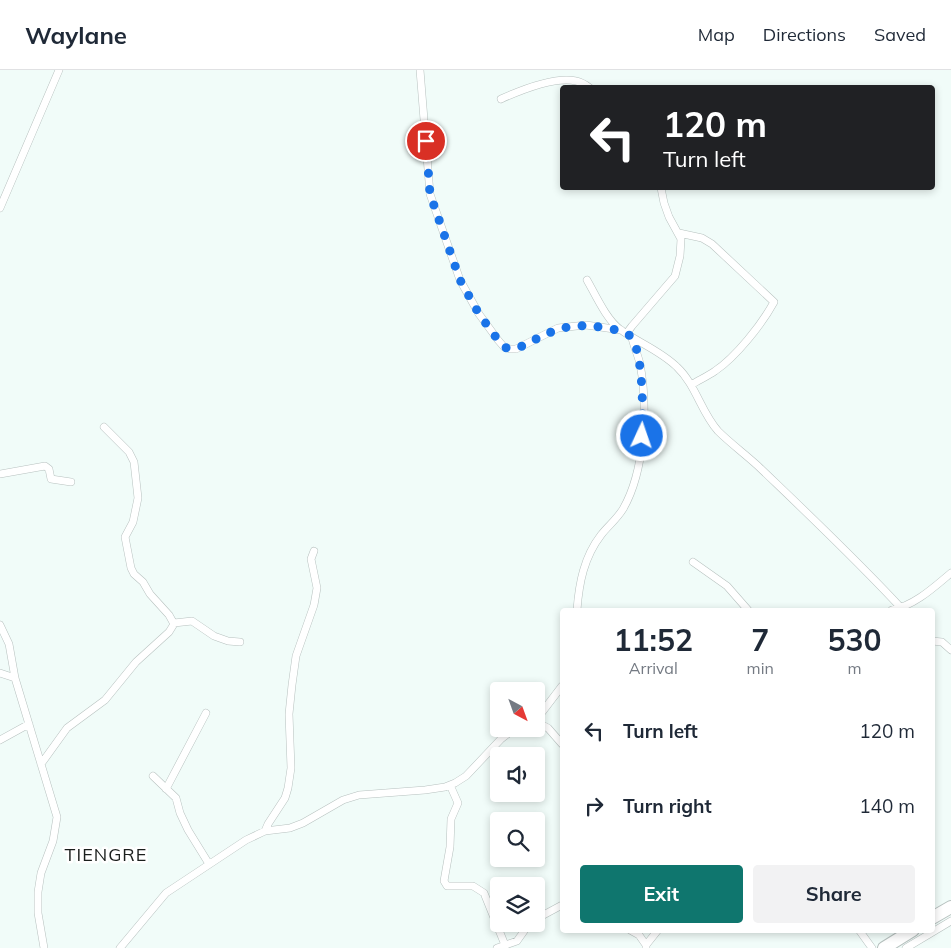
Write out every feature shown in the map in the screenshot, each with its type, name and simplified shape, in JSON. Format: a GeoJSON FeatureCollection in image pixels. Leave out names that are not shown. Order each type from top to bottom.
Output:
{"type":"FeatureCollection","features":[{"type":"Feature","properties":{"kind":"highway"},"geometry":{"type":"LineString","coordinates":[[935,916],[951,906]]}},
{"type":"Feature","properties":{"kind":"highway"},"geometry":{"type":"LineString","coordinates":[[884,948],[908,933]]}},
{"type":"Feature","properties":{"kind":"street"},"geometry":{"type":"LineString","coordinates":[[0,208],[59,70]]}},
{"type":"Feature","properties":{"kind":"street"},"geometry":{"type":"LineString","coordinates":[[420,70],[430,194],[460,280],[479,314],[498,340],[504,347],[516,349],[558,328],[586,325],[621,330]]}},
{"type":"Feature","properties":{"kind":"street"},"geometry":{"type":"LineString","coordinates":[[501,99],[521,90],[559,79],[577,81],[584,85]]}},
{"type":"Feature","properties":{"kind":"street"},"geometry":{"type":"LineString","coordinates":[[576,608],[586,561],[602,535],[622,511],[631,492],[640,462],[644,406],[640,364],[629,330],[675,276],[682,247],[679,233],[669,217],[664,204],[661,190]]}},
{"type":"Feature","properties":{"kind":"street"},"geometry":{"type":"LineString","coordinates":[[679,233],[702,238],[712,244],[774,302],[765,318],[727,361],[715,371],[691,385]]}},
{"type":"Feature","properties":{"kind":"street"},"geometry":{"type":"LineString","coordinates":[[587,280],[612,321],[621,330],[666,358],[678,368],[691,385],[709,418],[718,430],[821,527],[901,608]]}},
{"type":"Feature","properties":{"kind":"street"},"geometry":{"type":"LineString","coordinates":[[41,764],[67,728],[105,700],[136,662],[172,628],[174,622],[131,568],[125,537],[133,522],[138,498],[134,462],[128,452],[104,427]]}},
{"type":"Feature","properties":{"kind":"street"},"geometry":{"type":"LineString","coordinates":[[0,474],[45,466],[49,469],[53,480],[71,482]]}},
{"type":"Feature","properties":{"kind":"street"},"geometry":{"type":"LineString","coordinates":[[265,831],[285,798],[288,788],[291,768],[290,714],[292,685],[296,656],[314,605],[317,588],[311,559],[314,551]]}},
{"type":"Feature","properties":{"kind":"street"},"geometry":{"type":"LineString","coordinates":[[693,562],[727,586],[746,608]]}},
{"type":"Feature","properties":{"kind":"street"},"geometry":{"type":"LineString","coordinates":[[904,608],[951,573]]}},
{"type":"Feature","properties":{"kind":"street"},"geometry":{"type":"LineString","coordinates":[[174,622],[192,621],[214,636],[228,641],[240,642]]}},
{"type":"Feature","properties":{"kind":"street"},"geometry":{"type":"LineString","coordinates":[[0,625],[9,644],[15,678],[57,817],[53,841],[40,873],[38,892],[38,913],[44,948]]}},
{"type":"Feature","properties":{"kind":"street"},"geometry":{"type":"LineString","coordinates":[[935,641],[942,642],[951,650]]}},
{"type":"Feature","properties":{"kind":"street"},"geometry":{"type":"LineString","coordinates":[[0,673],[15,678]]}},
{"type":"Feature","properties":{"kind":"street"},"geometry":{"type":"LineString","coordinates":[[545,709],[560,689]]}},
{"type":"Feature","properties":{"kind":"street"},"geometry":{"type":"LineString","coordinates":[[166,789],[206,713]]}},
{"type":"Feature","properties":{"kind":"street"},"geometry":{"type":"LineString","coordinates":[[0,740],[29,724]]}},
{"type":"Feature","properties":{"kind":"street"},"geometry":{"type":"LineString","coordinates":[[545,726],[560,742]]}},
{"type":"Feature","properties":{"kind":"street"},"geometry":{"type":"LineString","coordinates":[[120,948],[166,893],[246,840],[265,831],[290,828],[303,823],[343,800],[359,795],[426,790],[450,785],[466,776],[502,738]]}},
{"type":"Feature","properties":{"kind":"street"},"geometry":{"type":"LineString","coordinates":[[152,776],[176,798],[188,830],[209,864]]}},
{"type":"Feature","properties":{"kind":"street"},"geometry":{"type":"LineString","coordinates":[[450,785],[458,802],[451,819],[450,846],[444,882],[447,886],[473,886],[484,893],[505,945]]}},
{"type":"Feature","properties":{"kind":"street"},"geometry":{"type":"LineString","coordinates":[[545,914],[560,906]]}},
{"type":"Feature","properties":{"kind":"street"},"geometry":{"type":"LineString","coordinates":[[935,931],[951,921]]}},
{"type":"Feature","properties":{"kind":"street"},"geometry":{"type":"LineString","coordinates":[[497,948],[517,941],[523,932]]}},
{"type":"Feature","properties":{"kind":"street"},"geometry":{"type":"LineString","coordinates":[[636,933],[640,935],[646,946],[656,933]]}},
{"type":"Feature","properties":{"kind":"street"},"geometry":{"type":"LineString","coordinates":[[862,933],[872,948]]}},
{"type":"Feature","properties":{"kind":"street"},"geometry":{"type":"LineString","coordinates":[[906,948],[931,933]]}},
{"type":"Feature","properties":{"kind":"district","name":"TIENGRE"},"geometry":{"type":"Point","coordinates":[106,854]}},
{"type":"Feature","properties":{"kind":"route"},"geometry":{"type":"LineString","coordinates":[[426,141],[430,194],[460,280],[479,314],[498,340],[504,347],[516,349],[558,328],[576,325],[621,330],[629,335],[632,338],[640,364],[644,406],[642,436]]}}]}
